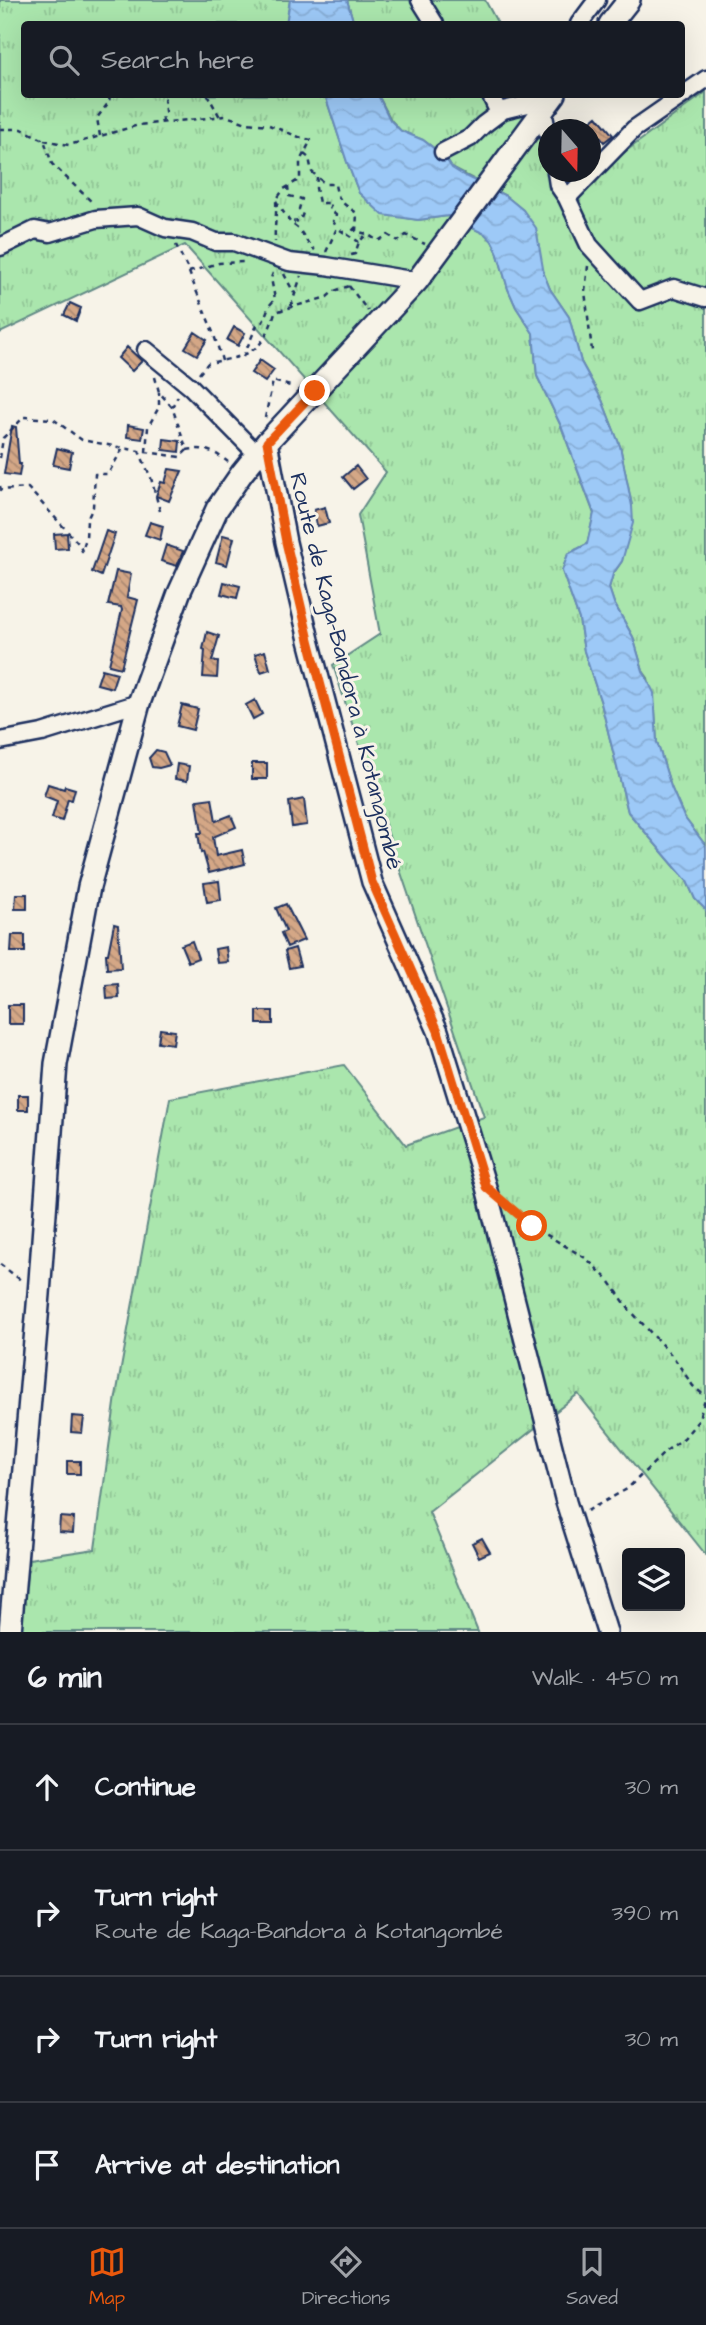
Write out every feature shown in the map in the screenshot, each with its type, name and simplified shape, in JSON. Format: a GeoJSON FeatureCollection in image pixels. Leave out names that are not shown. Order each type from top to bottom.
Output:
{"type":"FeatureCollection","features":[{"type":"Feature","properties":{"kind":"main road"},"geometry":{"type":"LineString","coordinates":[[612,21],[629,0]]}},
{"type":"Feature","properties":{"kind":"main road"},"geometry":{"type":"LineString","coordinates":[[10,1632],[40,1294],[56,1064],[89,887],[139,704],[179,593],[217,509],[263,448],[417,281],[494,177],[543,100]]}},
{"type":"Feature","properties":{"kind":"street"},"geometry":{"type":"LineString","coordinates":[[420,0],[433,21]]}},
{"type":"Feature","properties":{"kind":"street"},"geometry":{"type":"LineString","coordinates":[[581,21],[597,0]]}},
{"type":"Feature","properties":{"kind":"street"},"geometry":{"type":"LineString","coordinates":[[685,94],[706,79]]}},
{"type":"Feature","properties":{"kind":"street"},"geometry":{"type":"LineString","coordinates":[[492,98],[499,113]]}},
{"type":"Feature","properties":{"kind":"street"},"geometry":{"type":"LineString","coordinates":[[567,198],[634,129],[679,98]]}},
{"type":"Feature","properties":{"kind":"street"},"geometry":{"type":"LineString","coordinates":[[443,152],[470,138],[503,110],[543,100],[546,119]]}},
{"type":"Feature","properties":{"kind":"street"},"geometry":{"type":"LineString","coordinates":[[558,182],[589,245],[640,302],[674,288],[706,298]]}},
{"type":"Feature","properties":{"kind":"street"},"geometry":{"type":"LineString","coordinates":[[0,247],[35,230],[50,233],[96,219],[138,216],[165,228],[192,232],[216,242],[234,242],[284,261],[328,264],[417,281]]}},
{"type":"Feature","properties":{"kind":"street"},"geometry":{"type":"LineString","coordinates":[[150,353],[263,448]]}},
{"type":"Feature","properties":{"kind":"street","name":"Route de Kaga-Bandora à Kotangombé"},"geometry":{"type":"LineString","coordinates":[[263,448],[372,882],[438,1031],[486,1187],[572,1520],[607,1632]]}},
{"type":"Feature","properties":{"kind":"street"},"geometry":{"type":"LineString","coordinates":[[0,741],[42,733],[139,704]]}},
{"type":"Feature","properties":{"kind":"path"},"geometry":{"type":"LineString","coordinates":[[100,136],[97,118],[110,98]]}},
{"type":"Feature","properties":{"kind":"path"},"geometry":{"type":"LineString","coordinates":[[161,122],[165,111],[164,98]]}},
{"type":"Feature","properties":{"kind":"path"},"geometry":{"type":"LineString","coordinates":[[209,98],[220,117]]}},
{"type":"Feature","properties":{"kind":"path"},"geometry":{"type":"LineString","coordinates":[[0,129],[22,129],[44,140],[69,145],[139,125],[161,122],[226,116],[247,123],[269,125],[311,140],[305,153],[312,172],[325,184],[335,184],[336,196],[357,213],[356,232],[367,234],[378,241],[388,234],[398,242],[406,235],[440,250]]}},
{"type":"Feature","properties":{"kind":"path"},"geometry":{"type":"LineString","coordinates":[[44,140],[52,164],[90,202],[123,218]]}},
{"type":"Feature","properties":{"kind":"path"},"geometry":{"type":"LineString","coordinates":[[317,177],[319,203],[331,204],[329,210],[336,215],[333,221],[337,228],[359,242]]}},
{"type":"Feature","properties":{"kind":"path"},"geometry":{"type":"LineString","coordinates":[[288,186],[289,196],[302,199],[299,209],[303,213],[300,220],[290,222]]}},
{"type":"Feature","properties":{"kind":"path"},"geometry":{"type":"LineString","coordinates":[[276,200],[290,222],[299,229],[310,246],[348,286],[378,324]]}},
{"type":"Feature","properties":{"kind":"path"},"geometry":{"type":"LineString","coordinates":[[348,234],[356,227]]}},
{"type":"Feature","properties":{"kind":"path"},"geometry":{"type":"LineString","coordinates":[[165,228],[189,272],[216,337],[222,361]]}},
{"type":"Feature","properties":{"kind":"path"},"geometry":{"type":"LineString","coordinates":[[328,264],[337,228]]}},
{"type":"Feature","properties":{"kind":"path"},"geometry":{"type":"LineString","coordinates":[[328,264],[355,254],[359,242],[367,234]]}},
{"type":"Feature","properties":{"kind":"path"},"geometry":{"type":"LineString","coordinates":[[589,245],[585,291],[592,351]]}},
{"type":"Feature","properties":{"kind":"path"},"geometry":{"type":"LineString","coordinates":[[189,272],[219,264],[242,264],[267,253]]}},
{"type":"Feature","properties":{"kind":"path"},"geometry":{"type":"LineString","coordinates":[[284,261],[285,279],[295,294]]}},
{"type":"Feature","properties":{"kind":"path"},"geometry":{"type":"LineString","coordinates":[[172,407],[178,396],[191,387],[208,363],[243,357],[256,349],[270,330],[275,312],[327,297],[348,286]]}},
{"type":"Feature","properties":{"kind":"path"},"geometry":{"type":"LineString","coordinates":[[146,452],[148,427],[159,407],[159,392],[150,353]]}},
{"type":"Feature","properties":{"kind":"path"},"geometry":{"type":"LineString","coordinates":[[263,448],[265,414],[273,381],[315,391]]}},
{"type":"Feature","properties":{"kind":"path"},"geometry":{"type":"LineString","coordinates":[[159,392],[172,407],[187,450]]}},
{"type":"Feature","properties":{"kind":"path"},"geometry":{"type":"LineString","coordinates":[[0,458],[3,438],[24,417],[54,419],[82,440],[139,452],[180,457],[187,450],[201,448],[217,453],[242,473]]}},
{"type":"Feature","properties":{"kind":"path"},"geometry":{"type":"LineString","coordinates":[[0,486],[1,490],[28,488],[79,544],[82,551],[93,507],[95,474],[108,474],[123,448]]}},
{"type":"Feature","properties":{"kind":"path"},"geometry":{"type":"LineString","coordinates":[[139,452],[151,478],[160,511]]}},
{"type":"Feature","properties":{"kind":"path"},"geometry":{"type":"LineString","coordinates":[[486,1187],[532,1226],[587,1259],[674,1358],[693,1386],[706,1397],[698,1421],[684,1438],[666,1451],[627,1489],[572,1520]]}},
{"type":"Feature","properties":{"kind":"path"},"geometry":{"type":"LineString","coordinates":[[0,1264],[40,1294]]}},
{"type":"Feature","properties":{"kind":"green space"},"geometry":{"type":"Polygon","coordinates":[[[0,0],[290,0],[286,21],[21,21],[21,98],[326,98],[359,193],[383,214],[418,220],[448,216],[485,234],[492,241],[516,307],[533,333],[537,376],[561,426],[594,514],[587,544],[568,554],[562,571],[579,619],[584,651],[601,703],[628,812],[687,881],[695,899],[706,910],[706,1555],[578,1394],[429,1512],[478,1632],[19,1632],[29,1559],[95,1549],[116,1396],[170,1098],[344,1065],[406,1145],[484,1117],[333,665],[380,634],[358,515],[386,472],[185,245],[0,333],[0,0]]]}},
{"type":"Feature","properties":{"kind":"green space"},"geometry":{"type":"Polygon","coordinates":[[[347,0],[485,0],[496,21],[353,21],[347,0]]]}},
{"type":"Feature","properties":{"kind":"green space"},"geometry":{"type":"Polygon","coordinates":[[[706,92],[706,846],[684,817],[671,787],[657,742],[655,709],[648,678],[643,671],[633,637],[614,603],[609,588],[613,574],[622,561],[632,506],[620,446],[602,400],[581,362],[569,317],[550,289],[523,210],[506,196],[452,168],[444,156],[423,140],[401,131],[391,120],[380,98],[538,98],[549,119],[538,119],[538,182],[601,182],[601,169],[706,92]]]}},
{"type":"Feature","properties":{"kind":"water"},"geometry":{"type":"Polygon","coordinates":[[[290,0],[347,0],[353,21],[286,21],[290,0]]]}},
{"type":"Feature","properties":{"kind":"water"},"geometry":{"type":"Polygon","coordinates":[[[326,98],[379,98],[390,120],[401,131],[423,140],[444,156],[452,168],[506,196],[523,210],[536,228],[544,274],[550,289],[569,317],[581,362],[602,400],[620,446],[633,523],[622,561],[613,574],[609,588],[614,603],[633,637],[643,671],[654,693],[657,742],[671,787],[684,817],[706,846],[706,910],[695,899],[687,881],[628,812],[601,703],[584,651],[579,619],[562,571],[568,554],[587,544],[594,513],[561,426],[537,376],[533,333],[508,289],[497,251],[485,234],[448,216],[418,220],[383,215],[359,193],[326,98]]]}},
{"type":"Feature","properties":{"kind":"building"},"geometry":{"type":"Polygon","coordinates":[[[601,121],[613,135],[604,142],[601,138],[601,121]]]}},
{"type":"Feature","properties":{"kind":"building"},"geometry":{"type":"Polygon","coordinates":[[[70,303],[81,308],[76,321],[64,315],[70,303]]]}},
{"type":"Feature","properties":{"kind":"building"},"geometry":{"type":"Polygon","coordinates":[[[234,327],[245,333],[238,346],[227,340],[234,327]]]}},
{"type":"Feature","properties":{"kind":"building"},"geometry":{"type":"Polygon","coordinates":[[[195,332],[207,340],[197,355],[185,348],[195,332]]]}},
{"type":"Feature","properties":{"kind":"building"},"geometry":{"type":"Polygon","coordinates":[[[127,347],[142,361],[132,371],[118,358],[127,347]]]}},
{"type":"Feature","properties":{"kind":"building"},"geometry":{"type":"Polygon","coordinates":[[[260,360],[274,370],[265,382],[251,373],[260,360]]]}},
{"type":"Feature","properties":{"kind":"building"},"geometry":{"type":"Polygon","coordinates":[[[128,425],[144,428],[142,439],[127,437],[128,425]]]}},
{"type":"Feature","properties":{"kind":"building"},"geometry":{"type":"Polygon","coordinates":[[[12,426],[16,427],[21,464],[19,476],[4,474],[12,426]]]}},
{"type":"Feature","properties":{"kind":"building"},"geometry":{"type":"Polygon","coordinates":[[[164,439],[180,441],[179,452],[163,450],[164,439]]]}},
{"type":"Feature","properties":{"kind":"building"},"geometry":{"type":"Polygon","coordinates":[[[57,448],[72,452],[69,468],[53,465],[57,448]]]}},
{"type":"Feature","properties":{"kind":"building"},"geometry":{"type":"Polygon","coordinates":[[[356,466],[366,479],[353,489],[343,477],[356,466]]]}},
{"type":"Feature","properties":{"kind":"building"},"geometry":{"type":"Polygon","coordinates":[[[169,469],[182,471],[169,501],[156,496],[161,482],[165,483],[169,469]]]}},
{"type":"Feature","properties":{"kind":"building"},"geometry":{"type":"Polygon","coordinates":[[[325,507],[329,523],[317,526],[314,510],[325,507]]]}},
{"type":"Feature","properties":{"kind":"building"},"geometry":{"type":"Polygon","coordinates":[[[150,522],[163,526],[160,540],[145,535],[150,522]]]}},
{"type":"Feature","properties":{"kind":"building"},"geometry":{"type":"Polygon","coordinates":[[[106,531],[115,534],[101,576],[92,572],[106,531]]]}},
{"type":"Feature","properties":{"kind":"building"},"geometry":{"type":"Polygon","coordinates":[[[67,533],[68,548],[55,549],[54,534],[67,533]]]}},
{"type":"Feature","properties":{"kind":"building"},"geometry":{"type":"Polygon","coordinates":[[[223,535],[234,538],[227,565],[216,562],[223,535]]]}},
{"type":"Feature","properties":{"kind":"building"},"geometry":{"type":"Polygon","coordinates":[[[166,545],[183,551],[177,566],[161,561],[166,545]]]}},
{"type":"Feature","properties":{"kind":"building"},"geometry":{"type":"Polygon","coordinates":[[[116,571],[131,574],[127,597],[138,600],[121,668],[109,665],[122,610],[121,607],[108,605],[116,571]]]}},
{"type":"Feature","properties":{"kind":"building"},"geometry":{"type":"Polygon","coordinates":[[[224,582],[240,586],[237,598],[221,594],[224,582]]]}},
{"type":"Feature","properties":{"kind":"building"},"geometry":{"type":"Polygon","coordinates":[[[207,632],[219,636],[212,661],[218,662],[217,678],[203,677],[203,649],[207,632]]]}},
{"type":"Feature","properties":{"kind":"building"},"geometry":{"type":"Polygon","coordinates":[[[265,651],[270,669],[261,672],[255,654],[265,651]]]}},
{"type":"Feature","properties":{"kind":"building"},"geometry":{"type":"Polygon","coordinates":[[[102,669],[117,673],[112,688],[97,684],[102,669]]]}},
{"type":"Feature","properties":{"kind":"building"},"geometry":{"type":"Polygon","coordinates":[[[255,700],[262,714],[253,719],[246,705],[255,700]]]}},
{"type":"Feature","properties":{"kind":"building"},"geometry":{"type":"Polygon","coordinates":[[[182,705],[198,709],[193,730],[177,726],[182,705]]]}},
{"type":"Feature","properties":{"kind":"building"},"geometry":{"type":"Polygon","coordinates":[[[156,750],[164,752],[170,765],[152,767],[149,758],[156,750]]]}},
{"type":"Feature","properties":{"kind":"building"},"geometry":{"type":"Polygon","coordinates":[[[252,763],[267,763],[267,779],[252,779],[252,763]]]}},
{"type":"Feature","properties":{"kind":"building"},"geometry":{"type":"Polygon","coordinates":[[[177,764],[189,766],[187,781],[175,779],[177,764]]]}},
{"type":"Feature","properties":{"kind":"building"},"geometry":{"type":"Polygon","coordinates":[[[48,784],[75,789],[72,800],[68,799],[62,821],[52,818],[57,801],[44,796],[48,784]]]}},
{"type":"Feature","properties":{"kind":"building"},"geometry":{"type":"Polygon","coordinates":[[[212,798],[216,821],[231,815],[236,827],[213,837],[216,856],[242,850],[245,864],[209,873],[203,852],[201,853],[198,833],[202,833],[197,800],[212,798]]]}},
{"type":"Feature","properties":{"kind":"building"},"geometry":{"type":"Polygon","coordinates":[[[304,799],[307,825],[292,827],[289,802],[304,799]]]}},
{"type":"Feature","properties":{"kind":"building"},"geometry":{"type":"Polygon","coordinates":[[[219,881],[221,900],[207,902],[204,883],[219,881]]]}},
{"type":"Feature","properties":{"kind":"building"},"geometry":{"type":"Polygon","coordinates":[[[16,894],[27,894],[27,909],[15,909],[16,894]]]}},
{"type":"Feature","properties":{"kind":"building"},"geometry":{"type":"Polygon","coordinates":[[[286,904],[304,940],[287,947],[281,933],[286,931],[276,908],[286,904]]]}},
{"type":"Feature","properties":{"kind":"building"},"geometry":{"type":"Polygon","coordinates":[[[114,924],[118,925],[121,968],[107,969],[106,954],[114,924]]]}},
{"type":"Feature","properties":{"kind":"building"},"geometry":{"type":"Polygon","coordinates":[[[12,935],[25,935],[25,952],[11,952],[12,935]]]}},
{"type":"Feature","properties":{"kind":"building"},"geometry":{"type":"Polygon","coordinates":[[[192,941],[198,958],[188,962],[181,945],[192,941]]]}},
{"type":"Feature","properties":{"kind":"building"},"geometry":{"type":"Polygon","coordinates":[[[226,947],[228,962],[217,963],[215,949],[226,947]]]}},
{"type":"Feature","properties":{"kind":"building"},"geometry":{"type":"Polygon","coordinates":[[[295,948],[300,966],[289,968],[285,951],[295,948]]]}},
{"type":"Feature","properties":{"kind":"building"},"geometry":{"type":"Polygon","coordinates":[[[118,984],[119,998],[107,999],[106,985],[118,984]]]}},
{"type":"Feature","properties":{"kind":"building"},"geometry":{"type":"Polygon","coordinates":[[[8,1005],[23,1005],[23,1024],[8,1024],[8,1005]]]}},
{"type":"Feature","properties":{"kind":"building"},"geometry":{"type":"Polygon","coordinates":[[[257,1011],[273,1011],[273,1024],[257,1024],[257,1011]]]}},
{"type":"Feature","properties":{"kind":"building"},"geometry":{"type":"Polygon","coordinates":[[[160,1029],[175,1031],[173,1044],[158,1042],[160,1029]]]}},
{"type":"Feature","properties":{"kind":"building"},"geometry":{"type":"Polygon","coordinates":[[[18,1095],[28,1095],[28,1110],[18,1110],[18,1095]]]}},
{"type":"Feature","properties":{"kind":"building"},"geometry":{"type":"Polygon","coordinates":[[[72,1416],[84,1417],[82,1433],[71,1432],[72,1416]]]}},
{"type":"Feature","properties":{"kind":"building"},"geometry":{"type":"Polygon","coordinates":[[[67,1461],[80,1461],[80,1474],[67,1474],[67,1461]]]}},
{"type":"Feature","properties":{"kind":"building"},"geometry":{"type":"Polygon","coordinates":[[[60,1517],[74,1518],[73,1533],[59,1532],[60,1517]]]}},
{"type":"Feature","properties":{"kind":"building"},"geometry":{"type":"Polygon","coordinates":[[[482,1538],[490,1552],[479,1557],[472,1543],[482,1538]]]}},
{"type":"Feature","properties":{"kind":"route"},"geometry":{"type":"LineString","coordinates":[[315,391],[267,442],[286,542],[339,757],[372,882],[438,1031],[486,1187],[532,1226]]}}]}
